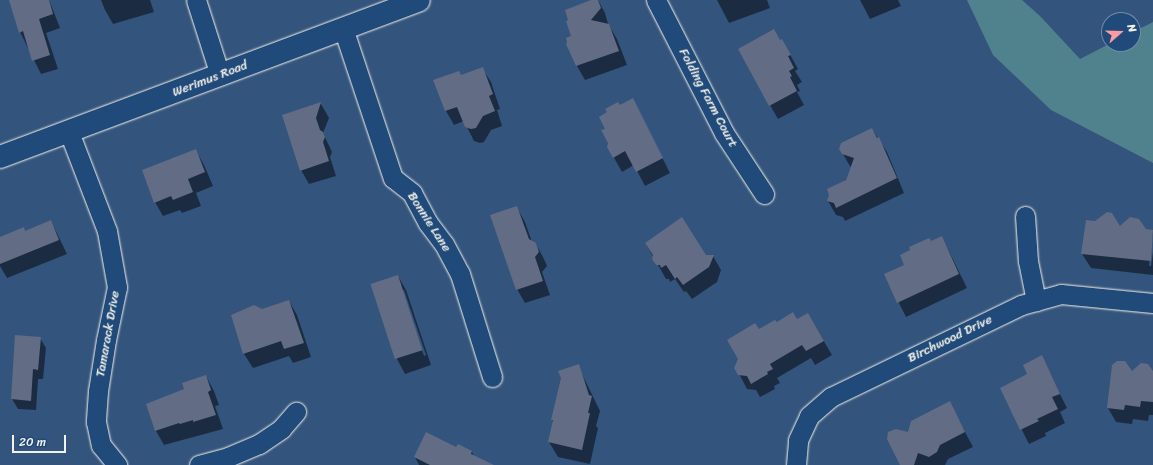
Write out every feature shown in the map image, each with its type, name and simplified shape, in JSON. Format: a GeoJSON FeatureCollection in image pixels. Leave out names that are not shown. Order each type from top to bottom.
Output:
{"type":"FeatureCollection","features":[{"type":"Feature","properties":{"kind":"main road","name":"Werimus Road"},"geometry":{"type":"LineString","coordinates":[[0,158],[419,0]]}},
{"type":"Feature","properties":{"kind":"street"},"geometry":{"type":"LineString","coordinates":[[196,0],[220,75]]}},
{"type":"Feature","properties":{"kind":"street","name":"Folding Farm Court"},"geometry":{"type":"LineString","coordinates":[[656,0],[724,133],[764,194]]}},
{"type":"Feature","properties":{"kind":"street","name":"Bonnie Lane"},"geometry":{"type":"LineString","coordinates":[[343,28],[393,178],[412,192],[428,223],[444,244],[460,274],[492,376]]}},
{"type":"Feature","properties":{"kind":"street","name":"Tamarack Drive"},"geometry":{"type":"LineString","coordinates":[[69,132],[108,231],[118,287],[106,340],[98,390],[96,422],[101,445],[117,465]]}},
{"type":"Feature","properties":{"kind":"street"},"geometry":{"type":"LineString","coordinates":[[1025,216],[1028,261],[1036,301]]}},
{"type":"Feature","properties":{"kind":"street","name":"Birchwood Drive"},"geometry":{"type":"LineString","coordinates":[[796,465],[798,440],[809,416],[831,397],[1021,305],[1061,294],[1153,303]]}},
{"type":"Feature","properties":{"kind":"street"},"geometry":{"type":"LineString","coordinates":[[199,465],[228,457],[259,444],[281,429],[296,412]]}},
{"type":"Feature","properties":{"kind":"green space"},"geometry":{"type":"Polygon","coordinates":[[[967,0],[1022,0],[1040,16],[1080,59],[1101,48],[1101,52],[1141,52],[1141,28],[1153,22],[1153,163],[1051,110],[993,55],[967,0]]]}},
{"type":"Feature","properties":{"kind":"building"},"geometry":{"type":"Polygon","coordinates":[[[9,0],[49,0],[53,14],[39,19],[50,55],[32,61],[23,31],[19,33],[9,0]]]}},
{"type":"Feature","properties":{"kind":"building"},"geometry":{"type":"Polygon","coordinates":[[[591,0],[598,0],[601,8],[591,20],[609,24],[619,51],[576,66],[566,44],[566,38],[571,36],[566,21],[568,20],[565,10],[591,0]]]}},
{"type":"Feature","properties":{"kind":"building"},"geometry":{"type":"Polygon","coordinates":[[[774,29],[780,40],[782,39],[791,55],[788,56],[794,68],[789,71],[792,76],[790,77],[797,91],[769,106],[738,49],[774,29]]]}},
{"type":"Feature","properties":{"kind":"building"},"geometry":{"type":"Polygon","coordinates":[[[483,67],[493,94],[489,96],[495,111],[483,116],[476,128],[471,129],[465,127],[457,107],[445,111],[433,80],[459,71],[461,75],[483,67]]]}},
{"type":"Feature","properties":{"kind":"building"},"geometry":{"type":"Polygon","coordinates":[[[633,98],[663,158],[636,172],[625,151],[613,158],[607,147],[608,143],[601,130],[605,129],[599,117],[607,112],[605,109],[618,102],[620,105],[633,98]]]}},
{"type":"Feature","properties":{"kind":"building"},"geometry":{"type":"Polygon","coordinates":[[[321,102],[316,118],[320,130],[323,132],[325,137],[323,142],[329,161],[300,171],[282,115],[321,102]]]}},
{"type":"Feature","properties":{"kind":"building"},"geometry":{"type":"Polygon","coordinates":[[[872,128],[877,138],[879,137],[897,178],[836,208],[834,203],[827,201],[829,195],[827,189],[846,180],[854,158],[842,154],[839,149],[841,143],[872,128]]]}},
{"type":"Feature","properties":{"kind":"building"},"geometry":{"type":"Polygon","coordinates":[[[196,149],[205,172],[188,179],[193,192],[173,200],[171,196],[154,203],[142,170],[196,149]]]}},
{"type":"Feature","properties":{"kind":"building"},"geometry":{"type":"Polygon","coordinates":[[[517,206],[529,239],[536,243],[539,252],[535,257],[543,281],[516,290],[490,215],[517,206]]]}},
{"type":"Feature","properties":{"kind":"building"},"geometry":{"type":"Polygon","coordinates":[[[1107,212],[1112,213],[1120,226],[1130,217],[1139,219],[1146,229],[1153,230],[1151,261],[1081,254],[1086,220],[1095,221],[1107,212]]]}},
{"type":"Feature","properties":{"kind":"building"},"geometry":{"type":"Polygon","coordinates":[[[682,217],[706,255],[714,255],[709,267],[683,285],[677,277],[675,279],[666,265],[661,268],[660,265],[656,265],[652,259],[653,255],[645,243],[682,217]]]}},
{"type":"Feature","properties":{"kind":"building"},"geometry":{"type":"Polygon","coordinates":[[[51,220],[59,240],[0,264],[0,237],[24,227],[25,231],[51,220]]]}},
{"type":"Feature","properties":{"kind":"building"},"geometry":{"type":"Polygon","coordinates":[[[942,236],[959,274],[897,303],[884,274],[904,265],[900,255],[910,250],[909,247],[929,238],[931,241],[942,236]]]}},
{"type":"Feature","properties":{"kind":"building"},"geometry":{"type":"Polygon","coordinates":[[[398,275],[422,350],[395,359],[370,284],[398,275]]]}},
{"type":"Feature","properties":{"kind":"building"},"geometry":{"type":"Polygon","coordinates":[[[289,300],[304,343],[284,349],[281,341],[243,354],[231,315],[254,305],[262,309],[289,300]]]}},
{"type":"Feature","properties":{"kind":"building"},"geometry":{"type":"Polygon","coordinates":[[[793,312],[797,319],[808,313],[824,341],[806,351],[802,345],[770,364],[773,369],[767,372],[768,374],[751,384],[747,376],[738,375],[734,368],[738,359],[727,340],[755,323],[759,329],[775,320],[777,322],[793,312]]]}},
{"type":"Feature","properties":{"kind":"building"},"geometry":{"type":"Polygon","coordinates":[[[15,335],[41,337],[38,370],[33,369],[31,401],[11,399],[15,335]]]}},
{"type":"Feature","properties":{"kind":"building"},"geometry":{"type":"Polygon","coordinates":[[[1042,355],[1060,394],[1052,397],[1058,409],[1037,419],[1039,421],[1020,430],[1000,388],[1027,374],[1023,365],[1042,355]]]}},
{"type":"Feature","properties":{"kind":"building"},"geometry":{"type":"Polygon","coordinates":[[[1117,361],[1125,361],[1132,371],[1141,363],[1148,364],[1153,371],[1153,402],[1141,401],[1140,407],[1125,405],[1124,410],[1107,408],[1112,365],[1117,361]]]}},
{"type":"Feature","properties":{"kind":"building"},"geometry":{"type":"Polygon","coordinates":[[[579,364],[589,395],[592,396],[582,450],[548,442],[553,420],[551,420],[561,378],[558,371],[579,364]]]}},
{"type":"Feature","properties":{"kind":"building"},"geometry":{"type":"Polygon","coordinates":[[[206,375],[211,390],[208,392],[216,415],[193,422],[193,420],[179,423],[155,431],[146,404],[184,389],[182,383],[206,375]]]}},
{"type":"Feature","properties":{"kind":"building"},"geometry":{"type":"Polygon","coordinates":[[[950,401],[965,432],[940,445],[937,452],[929,457],[918,453],[914,465],[900,465],[887,439],[888,432],[896,429],[908,432],[911,421],[950,401]]]}},
{"type":"Feature","properties":{"kind":"building"},"geometry":{"type":"Polygon","coordinates":[[[426,432],[456,447],[458,444],[472,451],[471,454],[494,465],[430,465],[414,457],[426,432]]]}}]}
